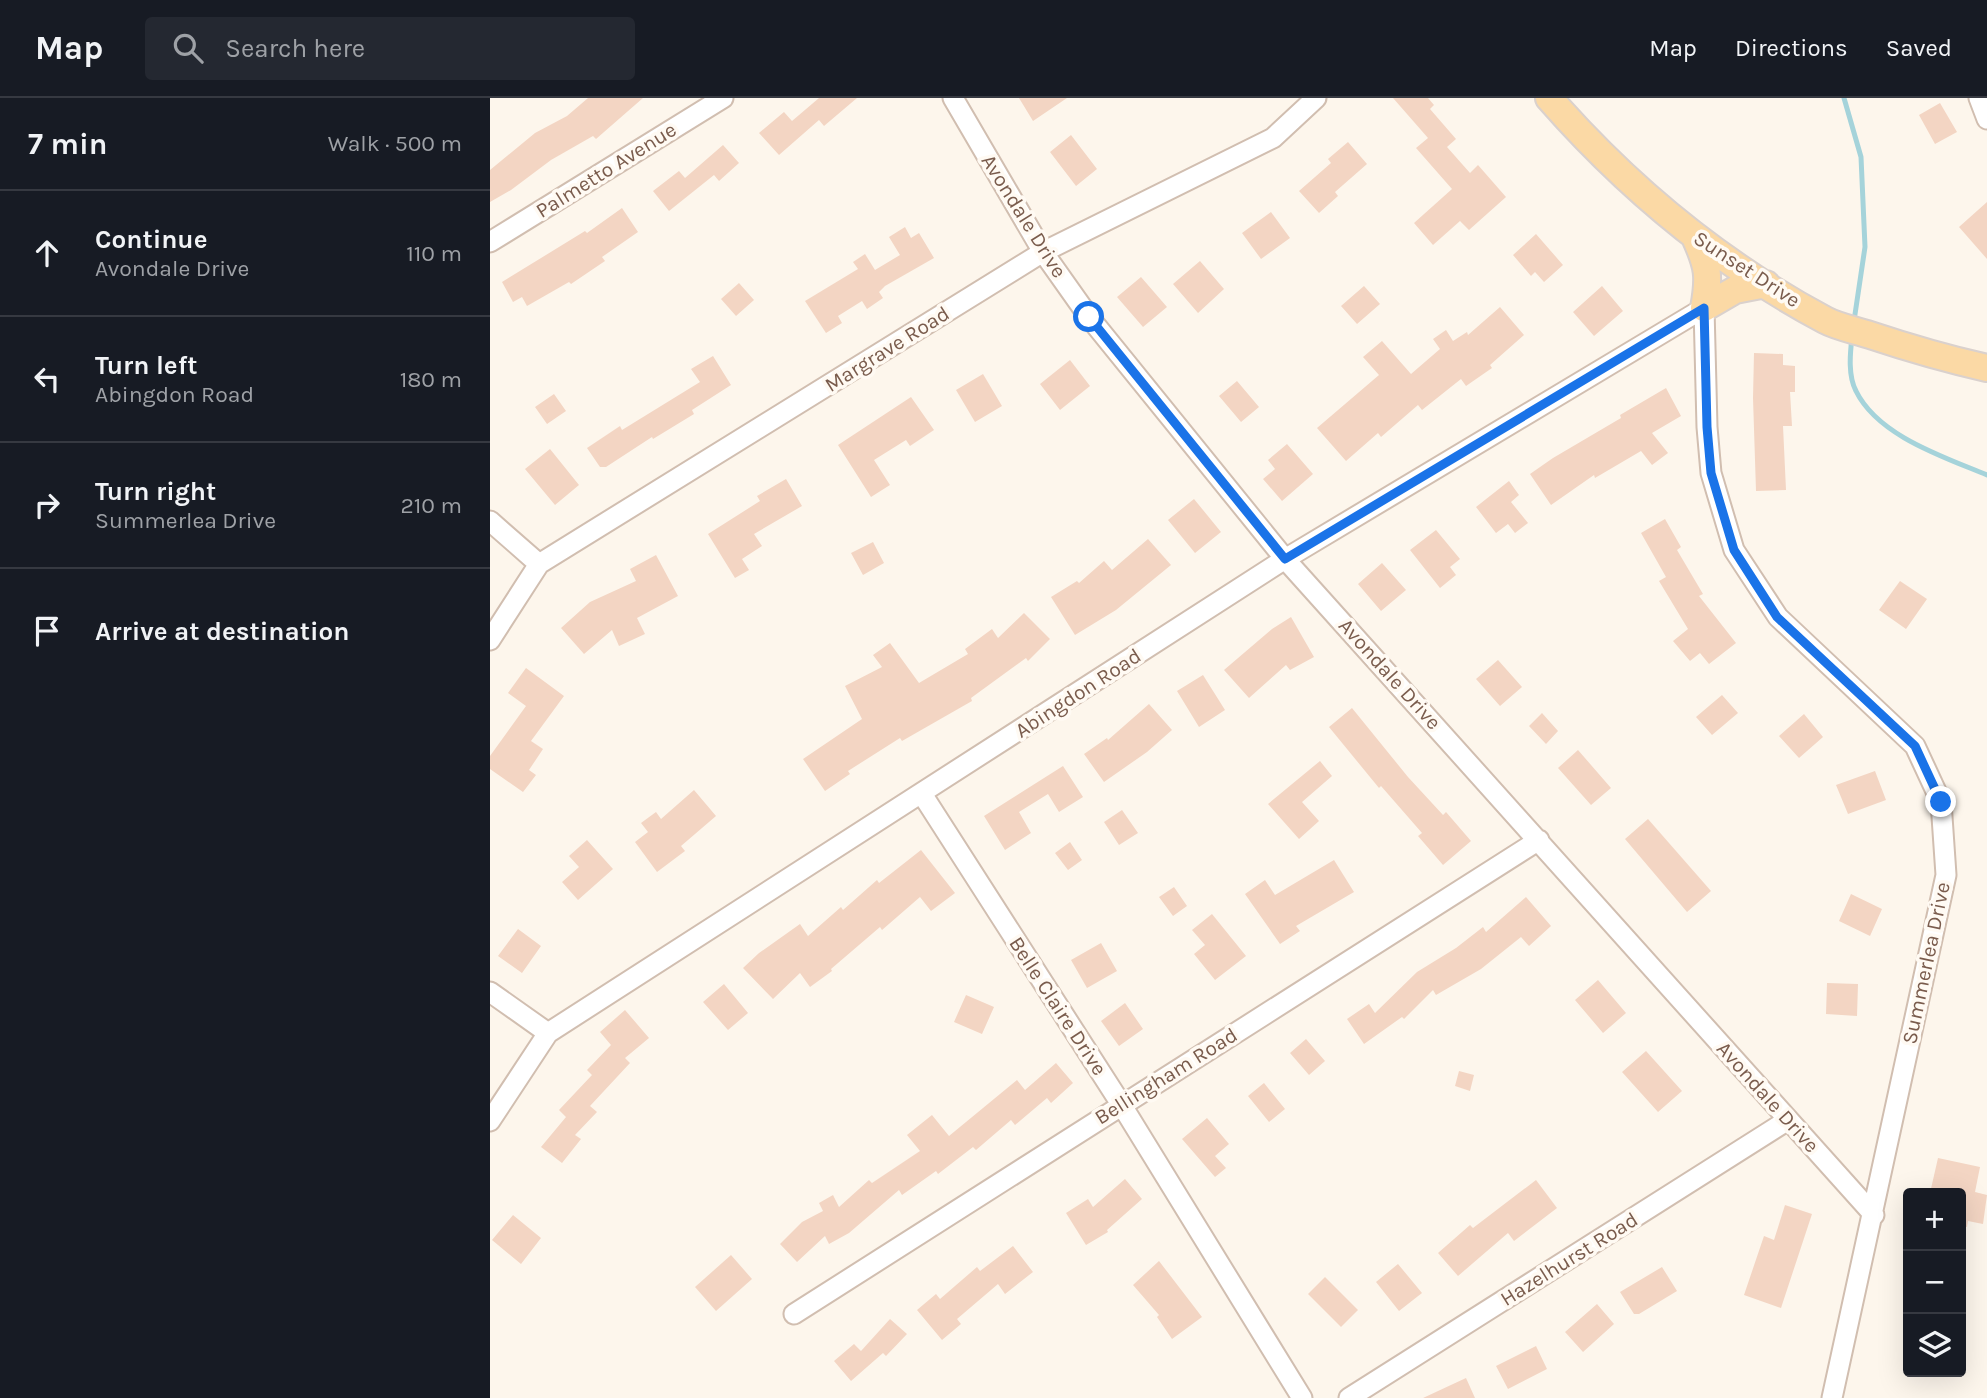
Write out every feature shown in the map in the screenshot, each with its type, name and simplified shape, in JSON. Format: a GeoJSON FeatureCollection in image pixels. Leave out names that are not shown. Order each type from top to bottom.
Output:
{"type":"FeatureCollection","features":[{"type":"Feature","properties":{"kind":"main road","name":"Sunset Drive"},"geometry":{"type":"LineString","coordinates":[[1549,98],[1578,131],[1633,184],[1695,237],[1766,284],[1827,321],[1934,357],[1987,368]]}},
{"type":"Feature","properties":{"kind":"main road"},"geometry":{"type":"LineString","coordinates":[[1695,237],[1707,264],[1708,285],[1704,308]]}},
{"type":"Feature","properties":{"kind":"main road"},"geometry":{"type":"LineString","coordinates":[[1704,308],[1735,290],[1766,284]]}},
{"type":"Feature","properties":{"kind":"street","name":"Palmetto Avenue"},"geometry":{"type":"LineString","coordinates":[[490,242],[723,98]]}},
{"type":"Feature","properties":{"kind":"street","name":"Avondale Drive"},"geometry":{"type":"LineString","coordinates":[[953,98],[1043,252],[1089,317],[1285,559],[1874,1215]]}},
{"type":"Feature","properties":{"kind":"street","name":"Margrave Road"},"geometry":{"type":"LineString","coordinates":[[490,640],[539,564],[1043,252],[1273,138],[1316,98]]}},
{"type":"Feature","properties":{"kind":"street"},"geometry":{"type":"LineString","coordinates":[[1979,98],[1987,119]]}},
{"type":"Feature","properties":{"kind":"street","name":"Abingdon Road"},"geometry":{"type":"LineString","coordinates":[[490,1121],[548,1033],[1285,559],[1704,308]]}},
{"type":"Feature","properties":{"kind":"street","name":"Summerlea Drive"},"geometry":{"type":"LineString","coordinates":[[1704,308],[1711,473],[1734,550],[1777,617],[1915,746],[1941,802],[1945,875],[1874,1215],[1832,1398]]}},
{"type":"Feature","properties":{"kind":"street"},"geometry":{"type":"LineString","coordinates":[[490,522],[539,564]]}},
{"type":"Feature","properties":{"kind":"street","name":"Belle Claire Drive"},"geometry":{"type":"LineString","coordinates":[[922,794],[1121,1104],[1302,1398]]}},
{"type":"Feature","properties":{"kind":"street","name":"Bellingham Road"},"geometry":{"type":"LineString","coordinates":[[794,1314],[1539,840]]}},
{"type":"Feature","properties":{"kind":"street"},"geometry":{"type":"LineString","coordinates":[[490,992],[548,1033]]}},
{"type":"Feature","properties":{"kind":"street","name":"Hazelhurst Road"},"geometry":{"type":"LineString","coordinates":[[1349,1398],[1788,1120]]}},
{"type":"Feature","properties":{"kind":"building"},"geometry":{"type":"Polygon","coordinates":[[[588,98],[643,98],[596,139],[593,136],[551,160],[490,202],[490,170],[535,133],[567,116],[588,98]]]}},
{"type":"Feature","properties":{"kind":"building"},"geometry":{"type":"Polygon","coordinates":[[[819,98],[857,98],[824,126],[819,120],[779,155],[759,133],[784,112],[792,121],[819,98]]]}},
{"type":"Feature","properties":{"kind":"building"},"geometry":{"type":"Polygon","coordinates":[[[1019,98],[1067,98],[1033,121],[1019,98]]]}},
{"type":"Feature","properties":{"kind":"building"},"geometry":{"type":"Polygon","coordinates":[[[1393,98],[1428,98],[1434,105],[1430,109],[1456,139],[1447,147],[1470,173],[1478,165],[1506,197],[1469,230],[1460,221],[1433,245],[1414,223],[1452,189],[1416,148],[1428,138],[1393,98]]]}},
{"type":"Feature","properties":{"kind":"building"},"geometry":{"type":"Polygon","coordinates":[[[1940,103],[1957,132],[1935,144],[1919,115],[1940,103]]]}},
{"type":"Feature","properties":{"kind":"building"},"geometry":{"type":"Polygon","coordinates":[[[1071,135],[1097,169],[1076,186],[1050,152],[1071,135]]]}},
{"type":"Feature","properties":{"kind":"building"},"geometry":{"type":"Polygon","coordinates":[[[1348,142],[1367,164],[1335,192],[1338,196],[1319,213],[1299,191],[1331,163],[1328,159],[1348,142]]]}},
{"type":"Feature","properties":{"kind":"building"},"geometry":{"type":"Polygon","coordinates":[[[723,145],[739,163],[719,181],[714,175],[669,211],[653,191],[679,171],[685,178],[723,145]]]}},
{"type":"Feature","properties":{"kind":"building"},"geometry":{"type":"Polygon","coordinates":[[[1987,202],[1987,259],[1959,227],[1987,202]]]}},
{"type":"Feature","properties":{"kind":"building"},"geometry":{"type":"Polygon","coordinates":[[[622,208],[638,232],[602,257],[605,261],[571,284],[569,282],[527,306],[522,297],[513,302],[502,282],[585,231],[587,233],[622,208]]]}},
{"type":"Feature","properties":{"kind":"building"},"geometry":{"type":"Polygon","coordinates":[[[1271,212],[1290,238],[1261,259],[1242,233],[1271,212]]]}},
{"type":"Feature","properties":{"kind":"building"},"geometry":{"type":"Polygon","coordinates":[[[905,227],[911,238],[919,233],[934,258],[885,286],[879,292],[883,298],[867,309],[862,301],[838,316],[842,323],[826,333],[805,301],[858,269],[853,262],[865,254],[875,270],[900,255],[889,237],[905,227]]]}},
{"type":"Feature","properties":{"kind":"building"},"geometry":{"type":"Polygon","coordinates":[[[1536,234],[1563,265],[1544,282],[1535,272],[1531,276],[1513,255],[1536,234]]]}},
{"type":"Feature","properties":{"kind":"building"},"geometry":{"type":"Polygon","coordinates":[[[1200,261],[1224,289],[1198,313],[1173,284],[1200,261]]]}},
{"type":"Feature","properties":{"kind":"building"},"geometry":{"type":"Polygon","coordinates":[[[1141,277],[1167,307],[1143,327],[1117,297],[1141,277]]]}},
{"type":"Feature","properties":{"kind":"building"},"geometry":{"type":"Polygon","coordinates":[[[739,283],[754,300],[736,316],[721,299],[739,283]]]}},
{"type":"Feature","properties":{"kind":"building"},"geometry":{"type":"Polygon","coordinates":[[[1364,286],[1380,304],[1357,324],[1341,306],[1364,286]]]}},
{"type":"Feature","properties":{"kind":"building"},"geometry":{"type":"Polygon","coordinates":[[[1602,286],[1623,311],[1594,336],[1573,312],[1602,286]]]}},
{"type":"Feature","properties":{"kind":"building"},"geometry":{"type":"Polygon","coordinates":[[[1500,307],[1524,335],[1490,365],[1492,368],[1466,386],[1461,379],[1422,410],[1418,405],[1381,437],[1378,433],[1346,461],[1317,428],[1379,375],[1363,357],[1382,341],[1411,374],[1440,349],[1433,339],[1446,330],[1453,341],[1467,332],[1468,335],[1500,307]]]}},
{"type":"Feature","properties":{"kind":"building"},"geometry":{"type":"Polygon","coordinates":[[[1754,353],[1783,354],[1783,365],[1795,366],[1795,392],[1790,392],[1792,426],[1783,426],[1786,490],[1756,491],[1754,353]]]}},
{"type":"Feature","properties":{"kind":"building"},"geometry":{"type":"Polygon","coordinates":[[[713,356],[731,385],[692,410],[694,414],[606,467],[600,467],[587,448],[620,426],[622,430],[700,382],[691,369],[713,356]]]}},
{"type":"Feature","properties":{"kind":"building"},"geometry":{"type":"Polygon","coordinates":[[[1070,360],[1090,386],[1060,410],[1040,384],[1070,360]]]}},
{"type":"Feature","properties":{"kind":"building"},"geometry":{"type":"Polygon","coordinates":[[[983,374],[1002,406],[975,422],[956,390],[983,374]]]}},
{"type":"Feature","properties":{"kind":"building"},"geometry":{"type":"Polygon","coordinates":[[[1237,381],[1259,407],[1241,422],[1219,396],[1237,381]]]}},
{"type":"Feature","properties":{"kind":"building"},"geometry":{"type":"Polygon","coordinates":[[[1666,388],[1681,416],[1652,433],[1668,453],[1652,465],[1641,451],[1595,478],[1594,475],[1551,505],[1530,474],[1666,388]]]}},
{"type":"Feature","properties":{"kind":"building"},"geometry":{"type":"Polygon","coordinates":[[[554,394],[566,411],[547,424],[535,407],[554,394]]]}},
{"type":"Feature","properties":{"kind":"building"},"geometry":{"type":"Polygon","coordinates":[[[911,397],[934,430],[910,446],[906,440],[874,460],[890,485],[871,497],[838,445],[911,397]]]}},
{"type":"Feature","properties":{"kind":"building"},"geometry":{"type":"Polygon","coordinates":[[[1287,444],[1313,474],[1282,501],[1263,479],[1275,469],[1268,460],[1287,444]]]}},
{"type":"Feature","properties":{"kind":"building"},"geometry":{"type":"Polygon","coordinates":[[[550,449],[579,485],[555,505],[525,469],[550,449]]]}},
{"type":"Feature","properties":{"kind":"building"},"geometry":{"type":"Polygon","coordinates":[[[786,479],[802,506],[754,534],[762,546],[742,559],[749,570],[735,578],[708,534],[760,501],[757,496],[786,479]]]}},
{"type":"Feature","properties":{"kind":"building"},"geometry":{"type":"Polygon","coordinates":[[[1509,481],[1519,495],[1511,502],[1528,523],[1515,533],[1508,524],[1496,533],[1476,507],[1509,481]]]}},
{"type":"Feature","properties":{"kind":"building"},"geometry":{"type":"Polygon","coordinates":[[[1194,499],[1221,532],[1195,553],[1168,520],[1194,499]]]}},
{"type":"Feature","properties":{"kind":"building"},"geometry":{"type":"Polygon","coordinates":[[[1665,519],[1681,547],[1677,550],[1703,594],[1699,596],[1736,643],[1709,664],[1700,653],[1690,661],[1673,641],[1688,629],[1659,581],[1666,577],[1641,533],[1665,519]]]}},
{"type":"Feature","properties":{"kind":"building"},"geometry":{"type":"Polygon","coordinates":[[[1436,530],[1460,559],[1450,567],[1456,575],[1440,588],[1410,550],[1436,530]]]}},
{"type":"Feature","properties":{"kind":"building"},"geometry":{"type":"Polygon","coordinates":[[[1148,539],[1171,565],[1116,610],[1075,635],[1051,597],[1077,581],[1079,583],[1104,561],[1112,570],[1148,539]]]}},
{"type":"Feature","properties":{"kind":"building"},"geometry":{"type":"Polygon","coordinates":[[[873,542],[884,563],[863,575],[851,553],[873,542]]]}},
{"type":"Feature","properties":{"kind":"building"},"geometry":{"type":"Polygon","coordinates":[[[656,555],[678,596],[637,618],[645,634],[619,646],[612,630],[584,654],[561,628],[590,602],[636,581],[630,569],[656,555]]]}},
{"type":"Feature","properties":{"kind":"building"},"geometry":{"type":"Polygon","coordinates":[[[1382,563],[1406,590],[1381,611],[1358,584],[1382,563]]]}},
{"type":"Feature","properties":{"kind":"building"},"geometry":{"type":"Polygon","coordinates":[[[1900,581],[1927,599],[1906,629],[1879,610],[1900,581]]]}},
{"type":"Feature","properties":{"kind":"building"},"geometry":{"type":"Polygon","coordinates":[[[1024,613],[1050,639],[1028,661],[1026,658],[971,698],[972,701],[902,741],[900,738],[848,771],[850,774],[825,791],[803,759],[862,719],[845,686],[882,667],[873,655],[890,643],[919,683],[968,654],[965,649],[992,629],[998,638],[1024,613]]]}},
{"type":"Feature","properties":{"kind":"building"},"geometry":{"type":"Polygon","coordinates":[[[1291,617],[1314,657],[1290,670],[1286,665],[1249,698],[1224,670],[1272,629],[1291,617]]]}},
{"type":"Feature","properties":{"kind":"building"},"geometry":{"type":"Polygon","coordinates":[[[1498,660],[1522,687],[1500,706],[1476,679],[1498,660]]]}},
{"type":"Feature","properties":{"kind":"building"},"geometry":{"type":"Polygon","coordinates":[[[526,668],[564,696],[531,741],[543,749],[529,770],[536,775],[523,792],[490,769],[490,756],[526,706],[508,693],[526,668]]]}},
{"type":"Feature","properties":{"kind":"building"},"geometry":{"type":"Polygon","coordinates":[[[1203,675],[1225,710],[1199,727],[1177,691],[1203,675]]]}},
{"type":"Feature","properties":{"kind":"building"},"geometry":{"type":"Polygon","coordinates":[[[1722,695],[1738,713],[1712,735],[1696,717],[1722,695]]]}},
{"type":"Feature","properties":{"kind":"building"},"geometry":{"type":"Polygon","coordinates":[[[1149,704],[1172,730],[1147,752],[1104,782],[1084,754],[1107,738],[1108,740],[1149,704]]]}},
{"type":"Feature","properties":{"kind":"building"},"geometry":{"type":"Polygon","coordinates":[[[1352,708],[1408,777],[1443,815],[1446,812],[1471,841],[1443,865],[1418,836],[1422,833],[1381,786],[1379,788],[1329,727],[1352,708]]]}},
{"type":"Feature","properties":{"kind":"building"},"geometry":{"type":"Polygon","coordinates":[[[1542,713],[1558,731],[1546,744],[1529,726],[1542,713]]]}},
{"type":"Feature","properties":{"kind":"building"},"geometry":{"type":"Polygon","coordinates":[[[1804,714],[1823,737],[1799,758],[1779,736],[1804,714]]]}},
{"type":"Feature","properties":{"kind":"building"},"geometry":{"type":"Polygon","coordinates":[[[1578,750],[1611,788],[1591,805],[1558,768],[1578,750]]]}},
{"type":"Feature","properties":{"kind":"building"},"geometry":{"type":"Polygon","coordinates":[[[1320,761],[1332,776],[1302,802],[1319,821],[1299,839],[1268,804],[1320,761]]]}},
{"type":"Feature","properties":{"kind":"building"},"geometry":{"type":"Polygon","coordinates":[[[1063,766],[1083,797],[1059,812],[1048,794],[1019,812],[1031,833],[1005,850],[984,816],[1063,766]]]}},
{"type":"Feature","properties":{"kind":"building"},"geometry":{"type":"Polygon","coordinates":[[[1875,771],[1886,800],[1848,814],[1836,785],[1875,771]]]}},
{"type":"Feature","properties":{"kind":"building"},"geometry":{"type":"Polygon","coordinates":[[[694,790],[716,816],[681,846],[685,851],[657,872],[635,842],[648,832],[641,823],[656,812],[661,819],[694,790]]]}},
{"type":"Feature","properties":{"kind":"building"},"geometry":{"type":"Polygon","coordinates":[[[1122,810],[1138,833],[1119,845],[1104,822],[1122,810]]]}},
{"type":"Feature","properties":{"kind":"building"},"geometry":{"type":"Polygon","coordinates":[[[1648,819],[1711,891],[1687,912],[1625,839],[1648,819]]]}},
{"type":"Feature","properties":{"kind":"building"},"geometry":{"type":"Polygon","coordinates":[[[587,840],[613,869],[578,900],[562,882],[579,867],[569,856],[587,840]]]}},
{"type":"Feature","properties":{"kind":"building"},"geometry":{"type":"Polygon","coordinates":[[[1070,842],[1082,860],[1068,870],[1055,853],[1070,842]]]}},
{"type":"Feature","properties":{"kind":"building"},"geometry":{"type":"Polygon","coordinates":[[[921,850],[955,893],[931,911],[920,897],[882,930],[880,927],[831,969],[832,971],[810,987],[800,973],[773,999],[743,968],[800,924],[808,936],[841,907],[843,910],[877,880],[879,883],[921,850]]]}},
{"type":"Feature","properties":{"kind":"building"},"geometry":{"type":"Polygon","coordinates":[[[1334,860],[1354,892],[1296,926],[1300,931],[1280,944],[1245,894],[1265,880],[1275,895],[1334,860]]]}},
{"type":"Feature","properties":{"kind":"building"},"geometry":{"type":"Polygon","coordinates":[[[1174,887],[1187,906],[1173,916],[1159,897],[1174,887]]]}},
{"type":"Feature","properties":{"kind":"building"},"geometry":{"type":"Polygon","coordinates":[[[1851,894],[1882,909],[1870,936],[1839,921],[1851,894]]]}},
{"type":"Feature","properties":{"kind":"building"},"geometry":{"type":"Polygon","coordinates":[[[1526,897],[1551,926],[1529,946],[1521,937],[1481,969],[1436,995],[1433,990],[1404,1019],[1402,1017],[1364,1044],[1347,1019],[1369,1004],[1375,1013],[1417,972],[1456,948],[1483,927],[1486,932],[1526,897]]]}},
{"type":"Feature","properties":{"kind":"building"},"geometry":{"type":"Polygon","coordinates":[[[1212,914],[1246,956],[1215,980],[1194,954],[1205,945],[1192,930],[1212,914]]]}},
{"type":"Feature","properties":{"kind":"building"},"geometry":{"type":"Polygon","coordinates":[[[518,929],[541,946],[522,973],[498,956],[518,929]]]}},
{"type":"Feature","properties":{"kind":"building"},"geometry":{"type":"Polygon","coordinates":[[[1101,943],[1117,971],[1087,988],[1071,960],[1101,943]]]}},
{"type":"Feature","properties":{"kind":"building"},"geometry":{"type":"Polygon","coordinates":[[[1598,980],[1626,1013],[1603,1033],[1575,1000],[1598,980]]]}},
{"type":"Feature","properties":{"kind":"building"},"geometry":{"type":"Polygon","coordinates":[[[1827,983],[1858,984],[1857,1016],[1826,1014],[1827,983]]]}},
{"type":"Feature","properties":{"kind":"building"},"geometry":{"type":"Polygon","coordinates":[[[724,984],[748,1013],[728,1030],[703,1002],[724,984]]]}},
{"type":"Feature","properties":{"kind":"building"},"geometry":{"type":"Polygon","coordinates":[[[966,995],[994,1007],[982,1034],[954,1022],[966,995]]]}},
{"type":"Feature","properties":{"kind":"building"},"geometry":{"type":"Polygon","coordinates":[[[1125,1003],[1143,1029],[1119,1046],[1101,1021],[1125,1003]]]}},
{"type":"Feature","properties":{"kind":"building"},"geometry":{"type":"Polygon","coordinates":[[[625,1010],[649,1038],[625,1058],[630,1063],[590,1106],[597,1112],[575,1135],[581,1139],[562,1163],[541,1147],[566,1117],[559,1110],[592,1075],[587,1070],[611,1045],[600,1032],[625,1010]]]}},
{"type":"Feature","properties":{"kind":"building"},"geometry":{"type":"Polygon","coordinates":[[[1306,1039],[1325,1061],[1309,1075],[1290,1053],[1306,1039]]]}},
{"type":"Feature","properties":{"kind":"building"},"geometry":{"type":"Polygon","coordinates":[[[1646,1051],[1682,1091],[1658,1112],[1622,1072],[1646,1051]]]}},
{"type":"Feature","properties":{"kind":"building"},"geometry":{"type":"Polygon","coordinates":[[[1056,1063],[1073,1083],[1051,1103],[1047,1098],[1015,1125],[1011,1120],[976,1150],[973,1147],[938,1174],[936,1171],[902,1195],[899,1190],[849,1233],[829,1244],[825,1236],[797,1262],[780,1244],[802,1222],[823,1211],[819,1203],[833,1195],[839,1207],[869,1180],[872,1183],[920,1151],[907,1135],[932,1115],[949,1136],[1017,1080],[1025,1090],[1056,1063]]]}},
{"type":"Feature","properties":{"kind":"building"},"geometry":{"type":"Polygon","coordinates":[[[1459,1071],[1474,1075],[1470,1091],[1455,1086],[1459,1071]]]}},
{"type":"Feature","properties":{"kind":"building"},"geometry":{"type":"Polygon","coordinates":[[[1264,1083],[1285,1109],[1269,1122],[1248,1096],[1264,1083]]]}},
{"type":"Feature","properties":{"kind":"building"},"geometry":{"type":"Polygon","coordinates":[[[1207,1118],[1229,1144],[1215,1156],[1226,1168],[1215,1177],[1182,1139],[1207,1118]]]}},
{"type":"Feature","properties":{"kind":"building"},"geometry":{"type":"Polygon","coordinates":[[[1938,1158],[1980,1167],[1975,1192],[1987,1195],[1983,1224],[1968,1221],[1966,1227],[1966,1188],[1931,1188],[1938,1158]]]}},
{"type":"Feature","properties":{"kind":"building"},"geometry":{"type":"Polygon","coordinates":[[[1125,1179],[1142,1199],[1107,1230],[1108,1232],[1086,1245],[1066,1213],[1088,1199],[1093,1207],[1125,1179]]]}},
{"type":"Feature","properties":{"kind":"building"},"geometry":{"type":"Polygon","coordinates":[[[1536,1180],[1557,1208],[1514,1241],[1508,1233],[1458,1276],[1438,1253],[1470,1225],[1473,1228],[1536,1180]]]}},
{"type":"Feature","properties":{"kind":"building"},"geometry":{"type":"Polygon","coordinates":[[[1785,1205],[1812,1214],[1781,1308],[1744,1295],[1764,1236],[1774,1240],[1785,1205]]]}},
{"type":"Feature","properties":{"kind":"building"},"geometry":{"type":"Polygon","coordinates":[[[513,1215],[541,1238],[521,1264],[492,1240],[513,1215]]]}},
{"type":"Feature","properties":{"kind":"building"},"geometry":{"type":"Polygon","coordinates":[[[1013,1246],[1033,1272],[1005,1294],[998,1284],[957,1319],[961,1324],[942,1340],[917,1310],[936,1294],[940,1299],[977,1267],[980,1271],[1013,1246]]]}},
{"type":"Feature","properties":{"kind":"building"},"geometry":{"type":"Polygon","coordinates":[[[731,1255],[752,1279],[716,1311],[695,1287],[731,1255]]]}},
{"type":"Feature","properties":{"kind":"building"},"geometry":{"type":"Polygon","coordinates":[[[1159,1261],[1202,1317],[1172,1339],[1157,1317],[1159,1315],[1133,1285],[1159,1261]]]}},
{"type":"Feature","properties":{"kind":"building"},"geometry":{"type":"Polygon","coordinates":[[[1398,1264],[1422,1293],[1399,1311],[1376,1282],[1398,1264]]]}},
{"type":"Feature","properties":{"kind":"building"},"geometry":{"type":"Polygon","coordinates":[[[1662,1267],[1677,1291],[1639,1314],[1634,1314],[1620,1292],[1662,1267]]]}},
{"type":"Feature","properties":{"kind":"building"},"geometry":{"type":"Polygon","coordinates":[[[1325,1277],[1358,1310],[1341,1327],[1308,1294],[1325,1277]]]}},
{"type":"Feature","properties":{"kind":"building"},"geometry":{"type":"Polygon","coordinates":[[[1597,1304],[1614,1324],[1583,1352],[1565,1332],[1597,1304]]]}},
{"type":"Feature","properties":{"kind":"building"},"geometry":{"type":"Polygon","coordinates":[[[890,1319],[907,1334],[886,1356],[883,1353],[851,1381],[834,1361],[854,1344],[861,1351],[890,1319]]]}},
{"type":"Feature","properties":{"kind":"building"},"geometry":{"type":"Polygon","coordinates":[[[1536,1346],[1547,1369],[1508,1389],[1496,1366],[1536,1346]]]}},
{"type":"Feature","properties":{"kind":"building"},"geometry":{"type":"Polygon","coordinates":[[[1466,1378],[1475,1398],[1423,1398],[1466,1378]]]}},
{"type":"Feature","properties":{"kind":"waterway"},"geometry":{"type":"LineString","coordinates":[[1844,98],[1861,157],[1865,247],[1854,321]]}},
{"type":"Feature","properties":{"kind":"waterway"},"geometry":{"type":"LineString","coordinates":[[1852,337],[1852,379],[1866,407],[1896,433],[1932,452],[1987,475]]}},
{"type":"Feature","properties":{"kind":"route"},"geometry":{"type":"LineString","coordinates":[[1089,317],[1285,559],[1704,308],[1711,473],[1734,550],[1777,617],[1915,746],[1941,802]]}}]}
